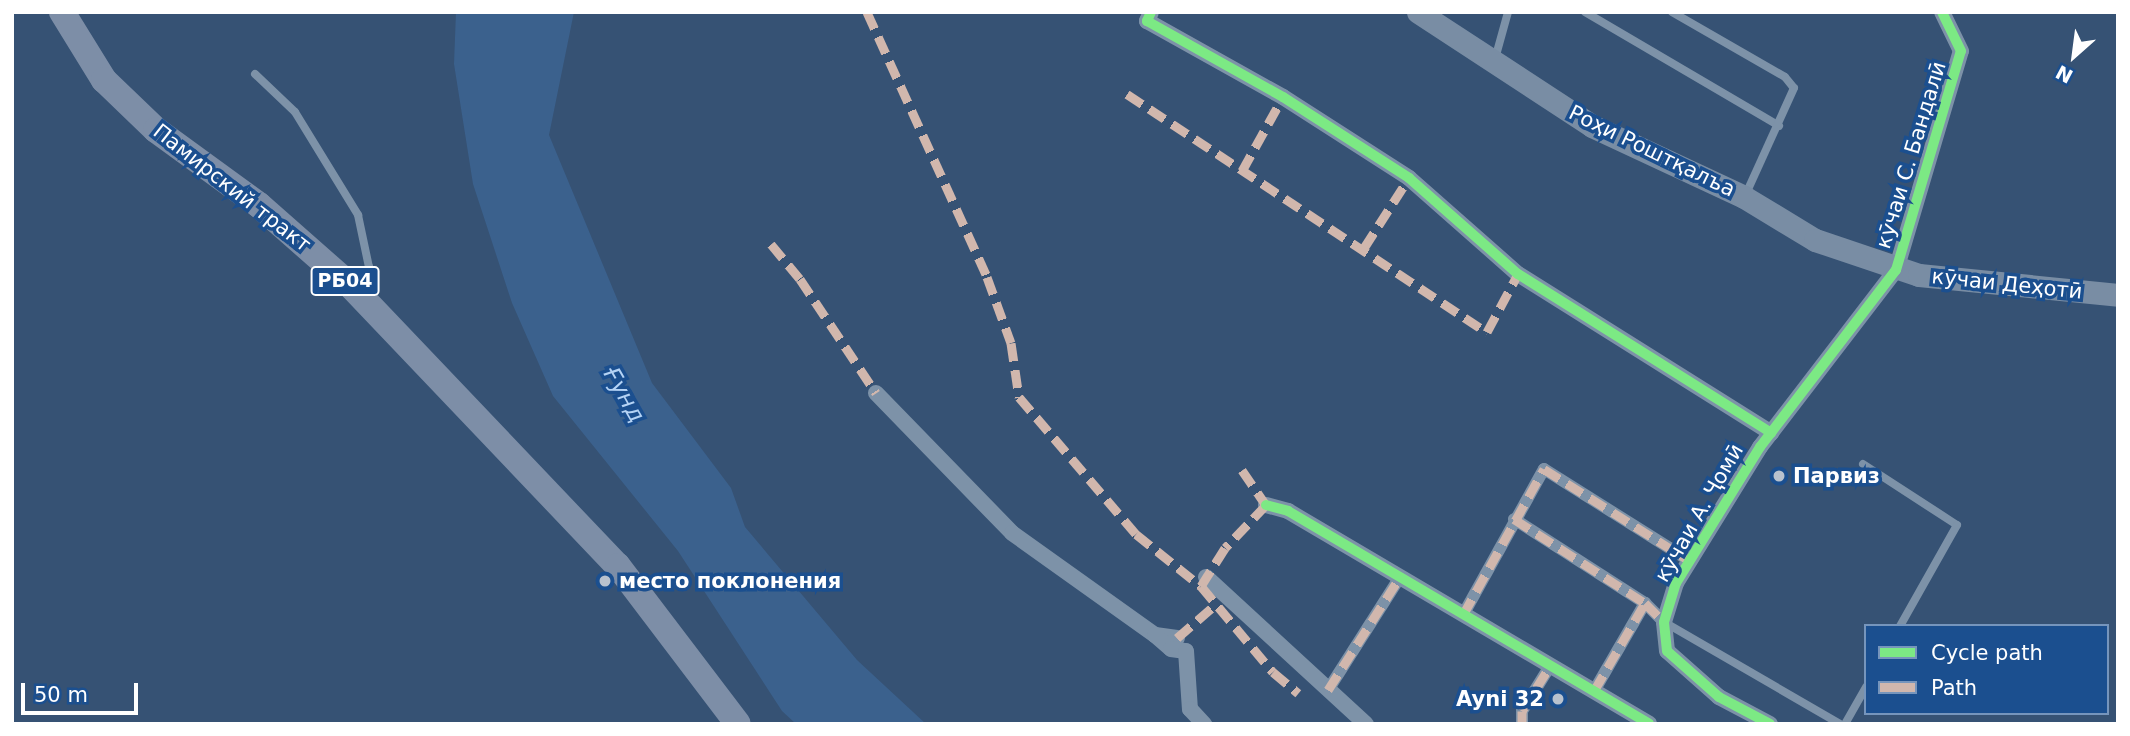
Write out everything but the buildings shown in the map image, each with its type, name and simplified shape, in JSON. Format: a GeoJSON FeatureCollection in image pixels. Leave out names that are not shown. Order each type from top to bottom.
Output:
{"type":"FeatureCollection","features":[{"type":"Feature","properties":{"kind":"main road","name":"Памирский тракт"},"geometry":{"type":"LineString","coordinates":[[62,12],[104,80],[156,130],[259,205],[362,298],[618,566],[738,724]]}},
{"type":"Feature","properties":{"kind":"main road","name":"Роҳи Роштқалъа"},"geometry":{"type":"LineString","coordinates":[[1418,12],[1592,126],[1744,197],[1815,240],[1896,270]]}},
{"type":"Feature","properties":{"kind":"main road","name":"кӯчаи Деҳотӣ"},"geometry":{"type":"LineString","coordinates":[[1896,270],[2118,295]]}},
{"type":"Feature","properties":{"kind":"street"},"geometry":{"type":"LineString","coordinates":[[1151,12],[1146,21],[1283,97],[1409,178],[1518,274],[1771,433]]}},
{"type":"Feature","properties":{"kind":"street","name":"кӯчаи С. Бандалӣ"},"geometry":{"type":"LineString","coordinates":[[1896,270],[1962,51],[1942,12]]}},
{"type":"Feature","properties":{"kind":"street","name":"кӯчаи А. Ҷомӣ"},"geometry":{"type":"LineString","coordinates":[[1664,622],[1676,583],[1771,433],[1896,270]]}},
{"type":"Feature","properties":{"kind":"street"},"geometry":{"type":"LineString","coordinates":[[876,393],[1012,533],[1171,649],[1186,651],[1190,709],[1204,724]]}},
{"type":"Feature","properties":{"kind":"street"},"geometry":{"type":"LineString","coordinates":[[1463,615],[1544,469],[1690,561]]}},
{"type":"Feature","properties":{"kind":"street"},"geometry":{"type":"LineString","coordinates":[[1266,505],[1289,511],[1649,724]]}},
{"type":"Feature","properties":{"kind":"street"},"geometry":{"type":"LineString","coordinates":[[1514,519],[1644,603],[1664,622],[1667,650],[1719,697],[1765,722]]}},
{"type":"Feature","properties":{"kind":"street"},"geometry":{"type":"LineString","coordinates":[[1206,577],[1366,724]]}},
{"type":"Feature","properties":{"kind":"street"},"geometry":{"type":"LineString","coordinates":[[1328,690],[1400,577]]}},
{"type":"Feature","properties":{"kind":"street"},"geometry":{"type":"LineString","coordinates":[[1594,691],[1644,603]]}},
{"type":"Feature","properties":{"kind":"street"},"geometry":{"type":"LineString","coordinates":[[1155,635],[1177,638]]}},
{"type":"Feature","properties":{"kind":"street"},"geometry":{"type":"LineString","coordinates":[[1521,724],[1522,711],[1550,666]]}},
{"type":"Feature","properties":{"kind":"lane"},"geometry":{"type":"LineString","coordinates":[[1494,62],[1508,12]]}},
{"type":"Feature","properties":{"kind":"lane"},"geometry":{"type":"LineString","coordinates":[[1585,12],[1779,126]]}},
{"type":"Feature","properties":{"kind":"lane"},"geometry":{"type":"LineString","coordinates":[[1672,12],[1785,77],[1794,88],[1779,126],[1744,197]]}},
{"type":"Feature","properties":{"kind":"lane"},"geometry":{"type":"LineString","coordinates":[[255,74],[295,112],[358,215],[369,267],[362,298]]}},
{"type":"Feature","properties":{"kind":"lane"},"geometry":{"type":"LineString","coordinates":[[1863,464],[1957,525],[1901,624]]}},
{"type":"Feature","properties":{"kind":"lane"},"geometry":{"type":"LineString","coordinates":[[1664,622],[1840,724]]}},
{"type":"Feature","properties":{"kind":"lane"},"geometry":{"type":"LineString","coordinates":[[1845,724],[1864,691]]}},
{"type":"Feature","properties":{"kind":"water","name":"Ғунд"},"geometry":{"type":"Polygon","coordinates":[[[456,12],[574,12],[549,135],[652,383],[731,488],[745,527],[857,660],[926,724],[796,724],[782,711],[678,551],[553,396],[512,303],[473,184],[454,64],[456,12]]]}},
{"type":"Feature","properties":{"kind":"marked path"},"geometry":{"type":"LineString","coordinates":[[867,12],[987,277],[1011,343],[1019,397],[1136,534],[1201,586]]}},
{"type":"Feature","properties":{"kind":"marked path"},"geometry":{"type":"LineString","coordinates":[[1127,94],[1487,332],[1518,274]]}},
{"type":"Feature","properties":{"kind":"marked path"},"geometry":{"type":"LineString","coordinates":[[1242,171],[1283,97]]}},
{"type":"Feature","properties":{"kind":"marked path"},"geometry":{"type":"LineString","coordinates":[[1364,248],[1409,178]]}},
{"type":"Feature","properties":{"kind":"marked path"},"geometry":{"type":"LineString","coordinates":[[771,244],[800,279],[876,393]]}},
{"type":"Feature","properties":{"kind":"marked path"},"geometry":{"type":"LineString","coordinates":[[1463,615],[1544,469],[1690,561]]}},
{"type":"Feature","properties":{"kind":"marked path"},"geometry":{"type":"LineString","coordinates":[[1242,470],[1266,505],[1225,548],[1201,586],[1273,672],[1298,693]]}},
{"type":"Feature","properties":{"kind":"marked path"},"geometry":{"type":"LineString","coordinates":[[1514,519],[1645,603],[1664,622]]}},
{"type":"Feature","properties":{"kind":"marked path"},"geometry":{"type":"LineString","coordinates":[[1328,690],[1400,577]]}},
{"type":"Feature","properties":{"kind":"marked path"},"geometry":{"type":"LineString","coordinates":[[1594,691],[1645,603]]}},
{"type":"Feature","properties":{"kind":"marked path"},"geometry":{"type":"LineString","coordinates":[[1177,638],[1214,606]]}},
{"type":"Feature","properties":{"kind":"marked path"},"geometry":{"type":"LineString","coordinates":[[1522,724],[1522,711],[1550,666]]}},
{"type":"Feature","properties":{"kind":"cycle path"},"geometry":{"type":"LineString","coordinates":[[1151,12],[1147,21],[1283,97],[1409,178],[1518,274],[1771,433]]}},
{"type":"Feature","properties":{"kind":"cycle path"},"geometry":{"type":"LineString","coordinates":[[1770,724],[1719,697],[1667,651],[1664,622],[1676,583],[1760,447],[1896,270],[1961,51],[1942,12]]}},
{"type":"Feature","properties":{"kind":"cycle path"},"geometry":{"type":"LineString","coordinates":[[1266,505],[1288,511],[1649,724]]}},
{"type":"Feature","properties":{"kind":"place","name":"Парвиз"},"geometry":{"type":"Point","coordinates":[1779,476]}},
{"type":"Feature","properties":{"kind":"place","name":"место поклонения"},"geometry":{"type":"Point","coordinates":[605,581]}},
{"type":"Feature","properties":{"kind":"place","name":"Ayni 32"},"geometry":{"type":"Point","coordinates":[1558,699]}}]}
